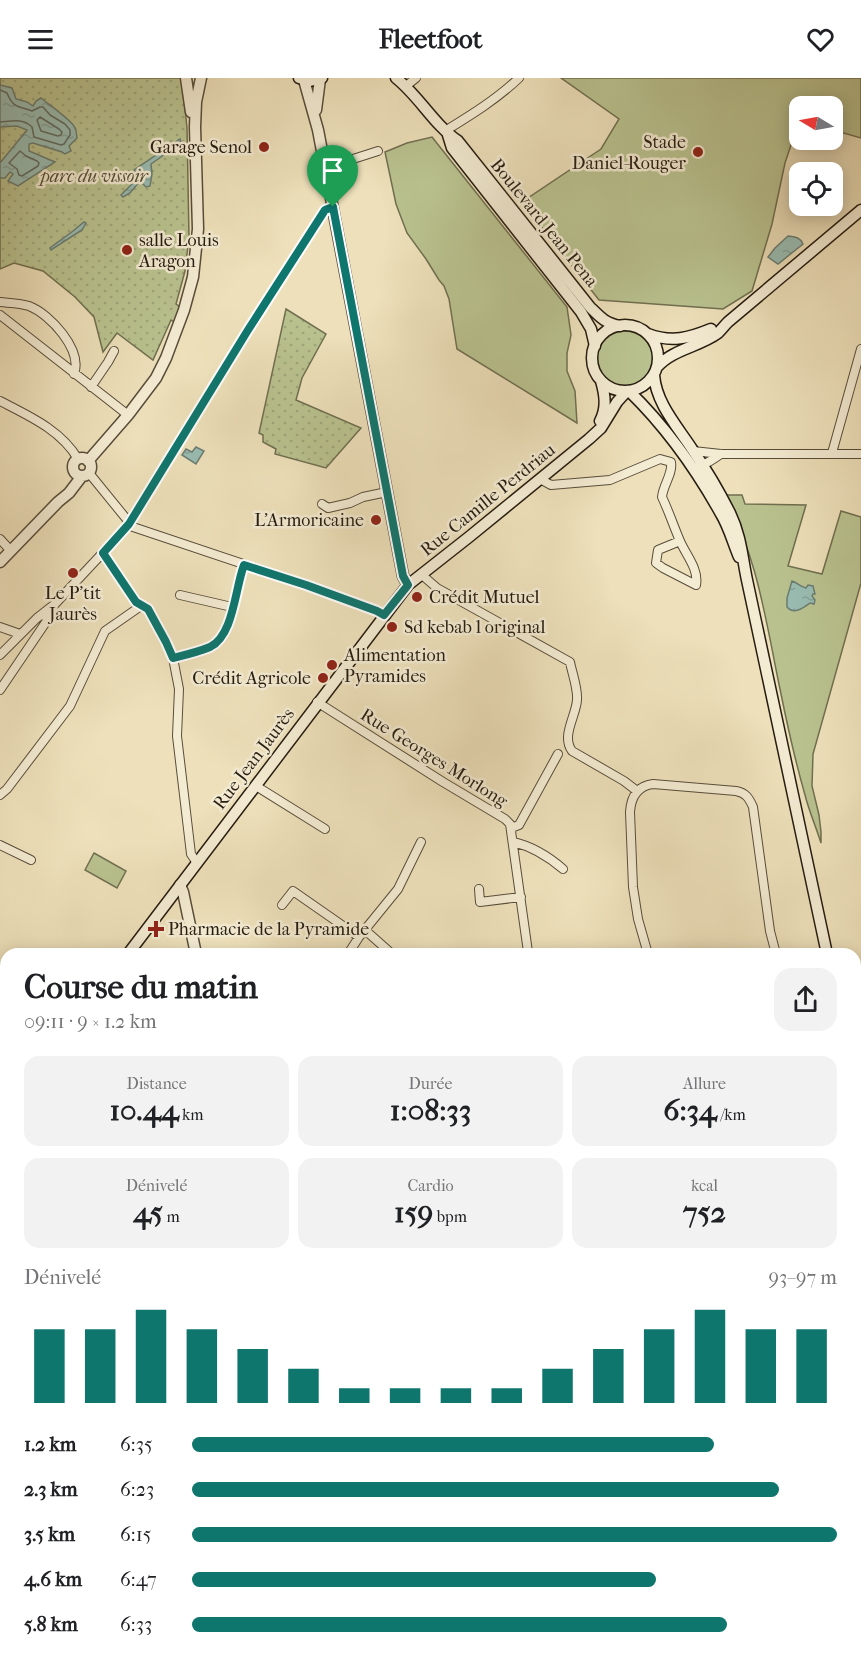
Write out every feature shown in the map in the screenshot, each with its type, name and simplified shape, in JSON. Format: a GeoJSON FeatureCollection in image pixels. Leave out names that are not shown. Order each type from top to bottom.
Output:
{"type":"FeatureCollection","features":[{"type":"Feature","properties":{"kind":"main road"},"geometry":{"type":"LineString","coordinates":[[186,78],[195,127]]}},
{"type":"Feature","properties":{"kind":"main road"},"geometry":{"type":"LineString","coordinates":[[82,474],[73,465],[83,460],[128,415],[156,378],[166,358],[194,277],[198,229],[195,127],[196,102],[201,78]]}},
{"type":"Feature","properties":{"kind":"main road"},"geometry":{"type":"LineString","coordinates":[[302,79],[312,81],[321,78],[316,105],[317,123]]}},
{"type":"Feature","properties":{"kind":"main road","name":"Boulevard Jean Pena"},"geometry":{"type":"LineString","coordinates":[[396,78],[406,86],[446,133],[458,141],[590,307],[602,320],[620,326]]}},
{"type":"Feature","properties":{"kind":"main road"},"geometry":{"type":"LineString","coordinates":[[302,79],[317,123],[403,576],[408,585]]}},
{"type":"Feature","properties":{"kind":"main road","name":"Boulevard Jean Pena"},"geometry":{"type":"LineString","coordinates":[[446,133],[452,148],[581,312],[591,329],[595,346]]}},
{"type":"Feature","properties":{"kind":"main road"},"geometry":{"type":"LineString","coordinates":[[728,322],[682,338],[664,339],[635,327],[620,326],[605,332],[595,346],[592,355],[595,372],[608,387],[618,391],[638,389],[647,384],[662,362],[717,333],[861,210]]}},
{"type":"Feature","properties":{"kind":"main road"},"geometry":{"type":"LineString","coordinates":[[648,334],[657,350],[658,394],[722,516],[745,568]]}},
{"type":"Feature","properties":{"kind":"main road","name":"Rue Camille Perdriau"},"geometry":{"type":"LineString","coordinates":[[589,439],[603,415],[605,398],[600,380]]}},
{"type":"Feature","properties":{"kind":"main road"},"geometry":{"type":"LineString","coordinates":[[628,391],[702,465],[729,512],[740,537],[825,948]]}},
{"type":"Feature","properties":{"kind":"main road","name":"Rue Camille Perdriau"},"geometry":{"type":"LineString","coordinates":[[408,585],[589,439],[601,428],[617,402],[628,391]]}},
{"type":"Feature","properties":{"kind":"main road"},"geometry":{"type":"LineString","coordinates":[[0,562],[82,474],[91,468],[83,460]]}},
{"type":"Feature","properties":{"kind":"main road","name":"Rue Jean Jaurès"},"geometry":{"type":"LineString","coordinates":[[133,948],[408,585]]}},
{"type":"Feature","properties":{"kind":"main road"},"geometry":{"type":"LineString","coordinates":[[180,885],[195,948]]}},
{"type":"Feature","properties":{"kind":"street"},"geometry":{"type":"LineString","coordinates":[[406,86],[416,78]]}},
{"type":"Feature","properties":{"kind":"street"},"geometry":{"type":"LineString","coordinates":[[446,133],[519,78]]}},
{"type":"Feature","properties":{"kind":"street"},"geometry":{"type":"LineString","coordinates":[[326,168],[378,151]]}},
{"type":"Feature","properties":{"kind":"street"},"geometry":{"type":"LineString","coordinates":[[0,655],[55,604],[129,524],[318,219],[325,210],[333,207]]}},
{"type":"Feature","properties":{"kind":"street"},"geometry":{"type":"LineString","coordinates":[[0,302],[29,306],[45,316],[60,330],[71,349],[76,369],[74,374]]}},
{"type":"Feature","properties":{"kind":"street"},"geometry":{"type":"LineString","coordinates":[[0,315],[128,415]]}},
{"type":"Feature","properties":{"kind":"street"},"geometry":{"type":"LineString","coordinates":[[832,453],[861,349]]}},
{"type":"Feature","properties":{"kind":"street"},"geometry":{"type":"LineString","coordinates":[[91,387],[114,351]]}},
{"type":"Feature","properties":{"kind":"street"},"geometry":{"type":"LineString","coordinates":[[0,401],[56,433],[83,460]]}},
{"type":"Feature","properties":{"kind":"street"},"geometry":{"type":"LineString","coordinates":[[689,452],[861,454]]}},
{"type":"Feature","properties":{"kind":"street"},"geometry":{"type":"LineString","coordinates":[[702,465],[721,454]]}},
{"type":"Feature","properties":{"kind":"street"},"geometry":{"type":"LineString","coordinates":[[540,479],[551,485],[610,480],[660,459],[671,462],[662,497],[697,578],[696,585],[656,563],[658,550],[680,541]]}},
{"type":"Feature","properties":{"kind":"street"},"geometry":{"type":"LineString","coordinates":[[82,474],[133,527],[306,585],[384,615]]}},
{"type":"Feature","properties":{"kind":"street"},"geometry":{"type":"LineString","coordinates":[[322,504],[328,508],[387,492]]}},
{"type":"Feature","properties":{"kind":"street"},"geometry":{"type":"LineString","coordinates":[[0,539],[11,551]]}},
{"type":"Feature","properties":{"kind":"street"},"geometry":{"type":"LineString","coordinates":[[103,553],[136,602],[148,609],[173,658],[179,688],[177,736],[182,789],[191,854],[197,863]]}},
{"type":"Feature","properties":{"kind":"street"},"geometry":{"type":"LineString","coordinates":[[173,658],[216,643],[225,632],[244,565]]}},
{"type":"Feature","properties":{"kind":"street"},"geometry":{"type":"LineString","coordinates":[[422,575],[437,588],[570,662],[578,698],[568,735],[573,751],[624,780],[637,791]]}},
{"type":"Feature","properties":{"kind":"street"},"geometry":{"type":"LineString","coordinates":[[180,595],[232,607]]}},
{"type":"Feature","properties":{"kind":"street"},"geometry":{"type":"LineString","coordinates":[[0,795],[8,789],[70,706],[105,631],[140,605]]}},
{"type":"Feature","properties":{"kind":"street"},"geometry":{"type":"LineString","coordinates":[[0,690],[46,622],[47,611]]}},
{"type":"Feature","properties":{"kind":"street"},"geometry":{"type":"LineString","coordinates":[[0,627],[20,634]]}},
{"type":"Feature","properties":{"kind":"street","name":"Rue Georges Morlong"},"geometry":{"type":"LineString","coordinates":[[317,702],[505,819],[511,828],[527,948]]}},
{"type":"Feature","properties":{"kind":"street"},"geometry":{"type":"LineString","coordinates":[[511,828],[519,825],[558,754]]}},
{"type":"Feature","properties":{"kind":"street"},"geometry":{"type":"LineString","coordinates":[[646,948],[638,919],[633,886],[630,808],[637,791],[646,785],[653,784],[736,790],[748,797],[753,807],[770,931],[774,948]]}},
{"type":"Feature","properties":{"kind":"street"},"geometry":{"type":"LineString","coordinates":[[256,786],[325,829]]}},
{"type":"Feature","properties":{"kind":"street"},"geometry":{"type":"LineString","coordinates":[[352,948],[398,889],[422,842]]}},
{"type":"Feature","properties":{"kind":"street"},"geometry":{"type":"LineString","coordinates":[[513,842],[523,844],[554,861],[563,869]]}},
{"type":"Feature","properties":{"kind":"street"},"geometry":{"type":"LineString","coordinates":[[0,845],[31,860]]}},
{"type":"Feature","properties":{"kind":"street"},"geometry":{"type":"LineString","coordinates":[[479,889],[480,902],[520,897]]}},
{"type":"Feature","properties":{"kind":"street"},"geometry":{"type":"LineString","coordinates":[[282,905],[293,891],[383,948]]}},
{"type":"Feature","properties":{"kind":"green space","name":"parc du vissoir"},"geometry":{"type":"Polygon","coordinates":[[[0,78],[182,78],[187,128],[189,237],[185,271],[176,304],[180,307],[174,322],[171,320],[153,360],[117,333],[103,352],[94,317],[75,297],[43,271],[14,263],[0,269],[0,78]]]}},
{"type":"Feature","properties":{"kind":"green space"},"geometry":{"type":"Polygon","coordinates":[[[561,78],[861,78],[861,138],[843,133],[843,96],[789,96],[789,150],[772,224],[752,291],[723,309],[599,300],[522,202],[601,149],[619,119],[561,78]]]}},
{"type":"Feature","properties":{"kind":"green space"},"geometry":{"type":"Polygon","coordinates":[[[432,137],[567,307],[571,335],[567,353],[567,371],[575,391],[577,423],[457,349],[449,299],[444,286],[407,233],[396,204],[385,152],[407,143],[432,137]]]}},
{"type":"Feature","properties":{"kind":"green space"},"geometry":{"type":"Polygon","coordinates":[[[286,309],[326,334],[302,378],[296,400],[361,428],[326,468],[275,454],[276,449],[263,442],[263,435],[259,433],[286,309]]]}},
{"type":"Feature","properties":{"kind":"green space"},"geometry":{"type":"Polygon","coordinates":[[[625,331],[636,333],[645,339],[651,348],[653,359],[651,370],[645,379],[636,385],[625,387],[614,385],[605,379],[599,370],[597,359],[599,348],[605,339],[614,333],[625,331]]]}},
{"type":"Feature","properties":{"kind":"green space"},"geometry":{"type":"Polygon","coordinates":[[[722,493],[742,495],[745,504],[806,505],[788,566],[822,574],[841,511],[861,517],[861,583],[813,754],[812,786],[819,815],[821,843],[795,755],[752,563],[744,539],[722,493]]]}},
{"type":"Feature","properties":{"kind":"green space"},"geometry":{"type":"Polygon","coordinates":[[[94,853],[126,871],[117,888],[85,870],[94,853]]]}},
{"type":"Feature","properties":{"kind":"water"},"geometry":{"type":"Polygon","coordinates":[[[0,85],[12,88],[16,99],[33,106],[41,98],[70,121],[76,132],[77,138],[69,146],[71,151],[65,154],[33,143],[29,144],[29,151],[55,162],[18,186],[8,181],[13,174],[10,172],[5,178],[0,178],[0,163],[27,130],[17,126],[0,127],[0,85]]]}},
{"type":"Feature","properties":{"kind":"water"},"geometry":{"type":"Polygon","coordinates":[[[180,139],[181,143],[151,164],[150,186],[146,187],[140,181],[130,193],[123,197],[121,195],[139,177],[134,170],[180,139]]]}},
{"type":"Feature","properties":{"kind":"water"},"geometry":{"type":"Polygon","coordinates":[[[84,222],[86,223],[82,230],[51,250],[50,248],[84,222]]]}},
{"type":"Feature","properties":{"kind":"water"},"geometry":{"type":"Polygon","coordinates":[[[788,236],[799,239],[803,244],[778,264],[768,257],[788,236]]]}},
{"type":"Feature","properties":{"kind":"water"},"geometry":{"type":"Polygon","coordinates":[[[196,447],[204,451],[196,464],[182,455],[186,449],[192,452],[196,447]]]}},
{"type":"Feature","properties":{"kind":"water"},"geometry":{"type":"Polygon","coordinates":[[[792,581],[806,588],[808,585],[813,586],[814,604],[810,603],[796,611],[787,607],[792,581]]]}},
{"type":"Feature","properties":{"kind":"place","name":"Garage Senol"},"geometry":{"type":"Point","coordinates":[264,147]}},
{"type":"Feature","properties":{"kind":"place","name":"Stade Daniel-Rouger"},"geometry":{"type":"Point","coordinates":[698,152]}},
{"type":"Feature","properties":{"kind":"place","name":"salle Louis Aragon"},"geometry":{"type":"Point","coordinates":[127,250]}},
{"type":"Feature","properties":{"kind":"place","name":"L'Armoricaine"},"geometry":{"type":"Point","coordinates":[376,520]}},
{"type":"Feature","properties":{"kind":"place","name":"Le P’tit Jaurès"},"geometry":{"type":"Point","coordinates":[73,573]}},
{"type":"Feature","properties":{"kind":"place","name":"Crédit Mutuel"},"geometry":{"type":"Point","coordinates":[417,597]}},
{"type":"Feature","properties":{"kind":"place","name":"Sd kebab l original"},"geometry":{"type":"Point","coordinates":[392,627]}},
{"type":"Feature","properties":{"kind":"place","name":"Alimentation Pyramides"},"geometry":{"type":"Point","coordinates":[332,665]}},
{"type":"Feature","properties":{"kind":"place","name":"Crédit Agricole"},"geometry":{"type":"Point","coordinates":[323,678]}},
{"type":"Feature","properties":{"kind":"place","name":"Pharmacie de la Pyramide"},"geometry":{"type":"Point","coordinates":[156,929]}},
{"type":"Feature","properties":{"kind":"route"},"geometry":{"type":"LineString","coordinates":[[333,207],[403,576],[408,585],[384,615],[306,585],[244,565],[225,632],[210,647],[173,658],[148,609],[136,602],[103,553],[129,524],[325,210],[333,207]]}}]}
